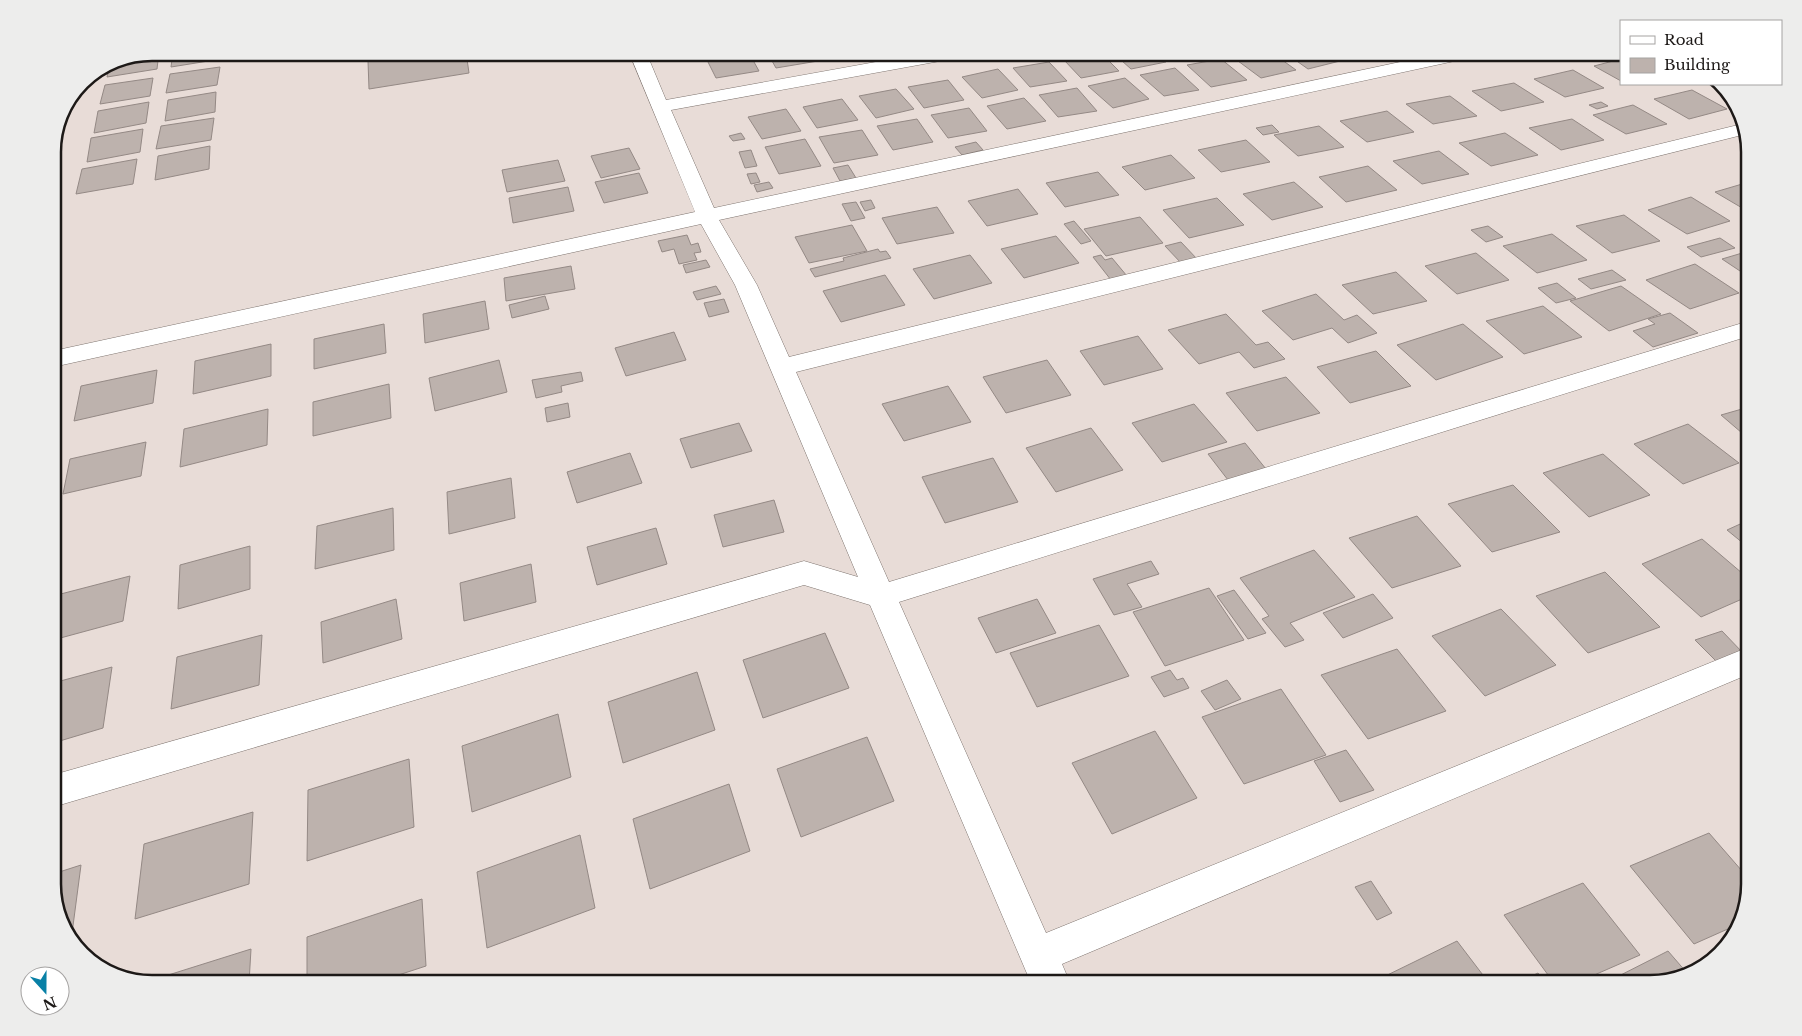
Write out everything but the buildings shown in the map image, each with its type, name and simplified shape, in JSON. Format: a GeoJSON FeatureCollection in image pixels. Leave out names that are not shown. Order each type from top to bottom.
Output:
{"type":"FeatureCollection","features":[{"type":"Feature","properties":{"kind":"street"},"geometry":{"type":"LineString","coordinates":[[641,61],[707,216],[746,285],[1044,970],[1741,664]]}},
{"type":"Feature","properties":{"kind":"street"},"geometry":{"type":"LineString","coordinates":[[869,61],[874,68]]}},
{"type":"Feature","properties":{"kind":"street"},"geometry":{"type":"LineString","coordinates":[[660,107],[912,61]]}},
{"type":"Feature","properties":{"kind":"street"},"geometry":{"type":"LineString","coordinates":[[61,357],[707,216],[1431,61]]}},
{"type":"Feature","properties":{"kind":"street"},"geometry":{"type":"LineString","coordinates":[[782,367],[1738,131]]}},
{"type":"Feature","properties":{"kind":"street"},"geometry":{"type":"LineString","coordinates":[[61,788],[804,573],[881,596],[1741,330]]}}]}
